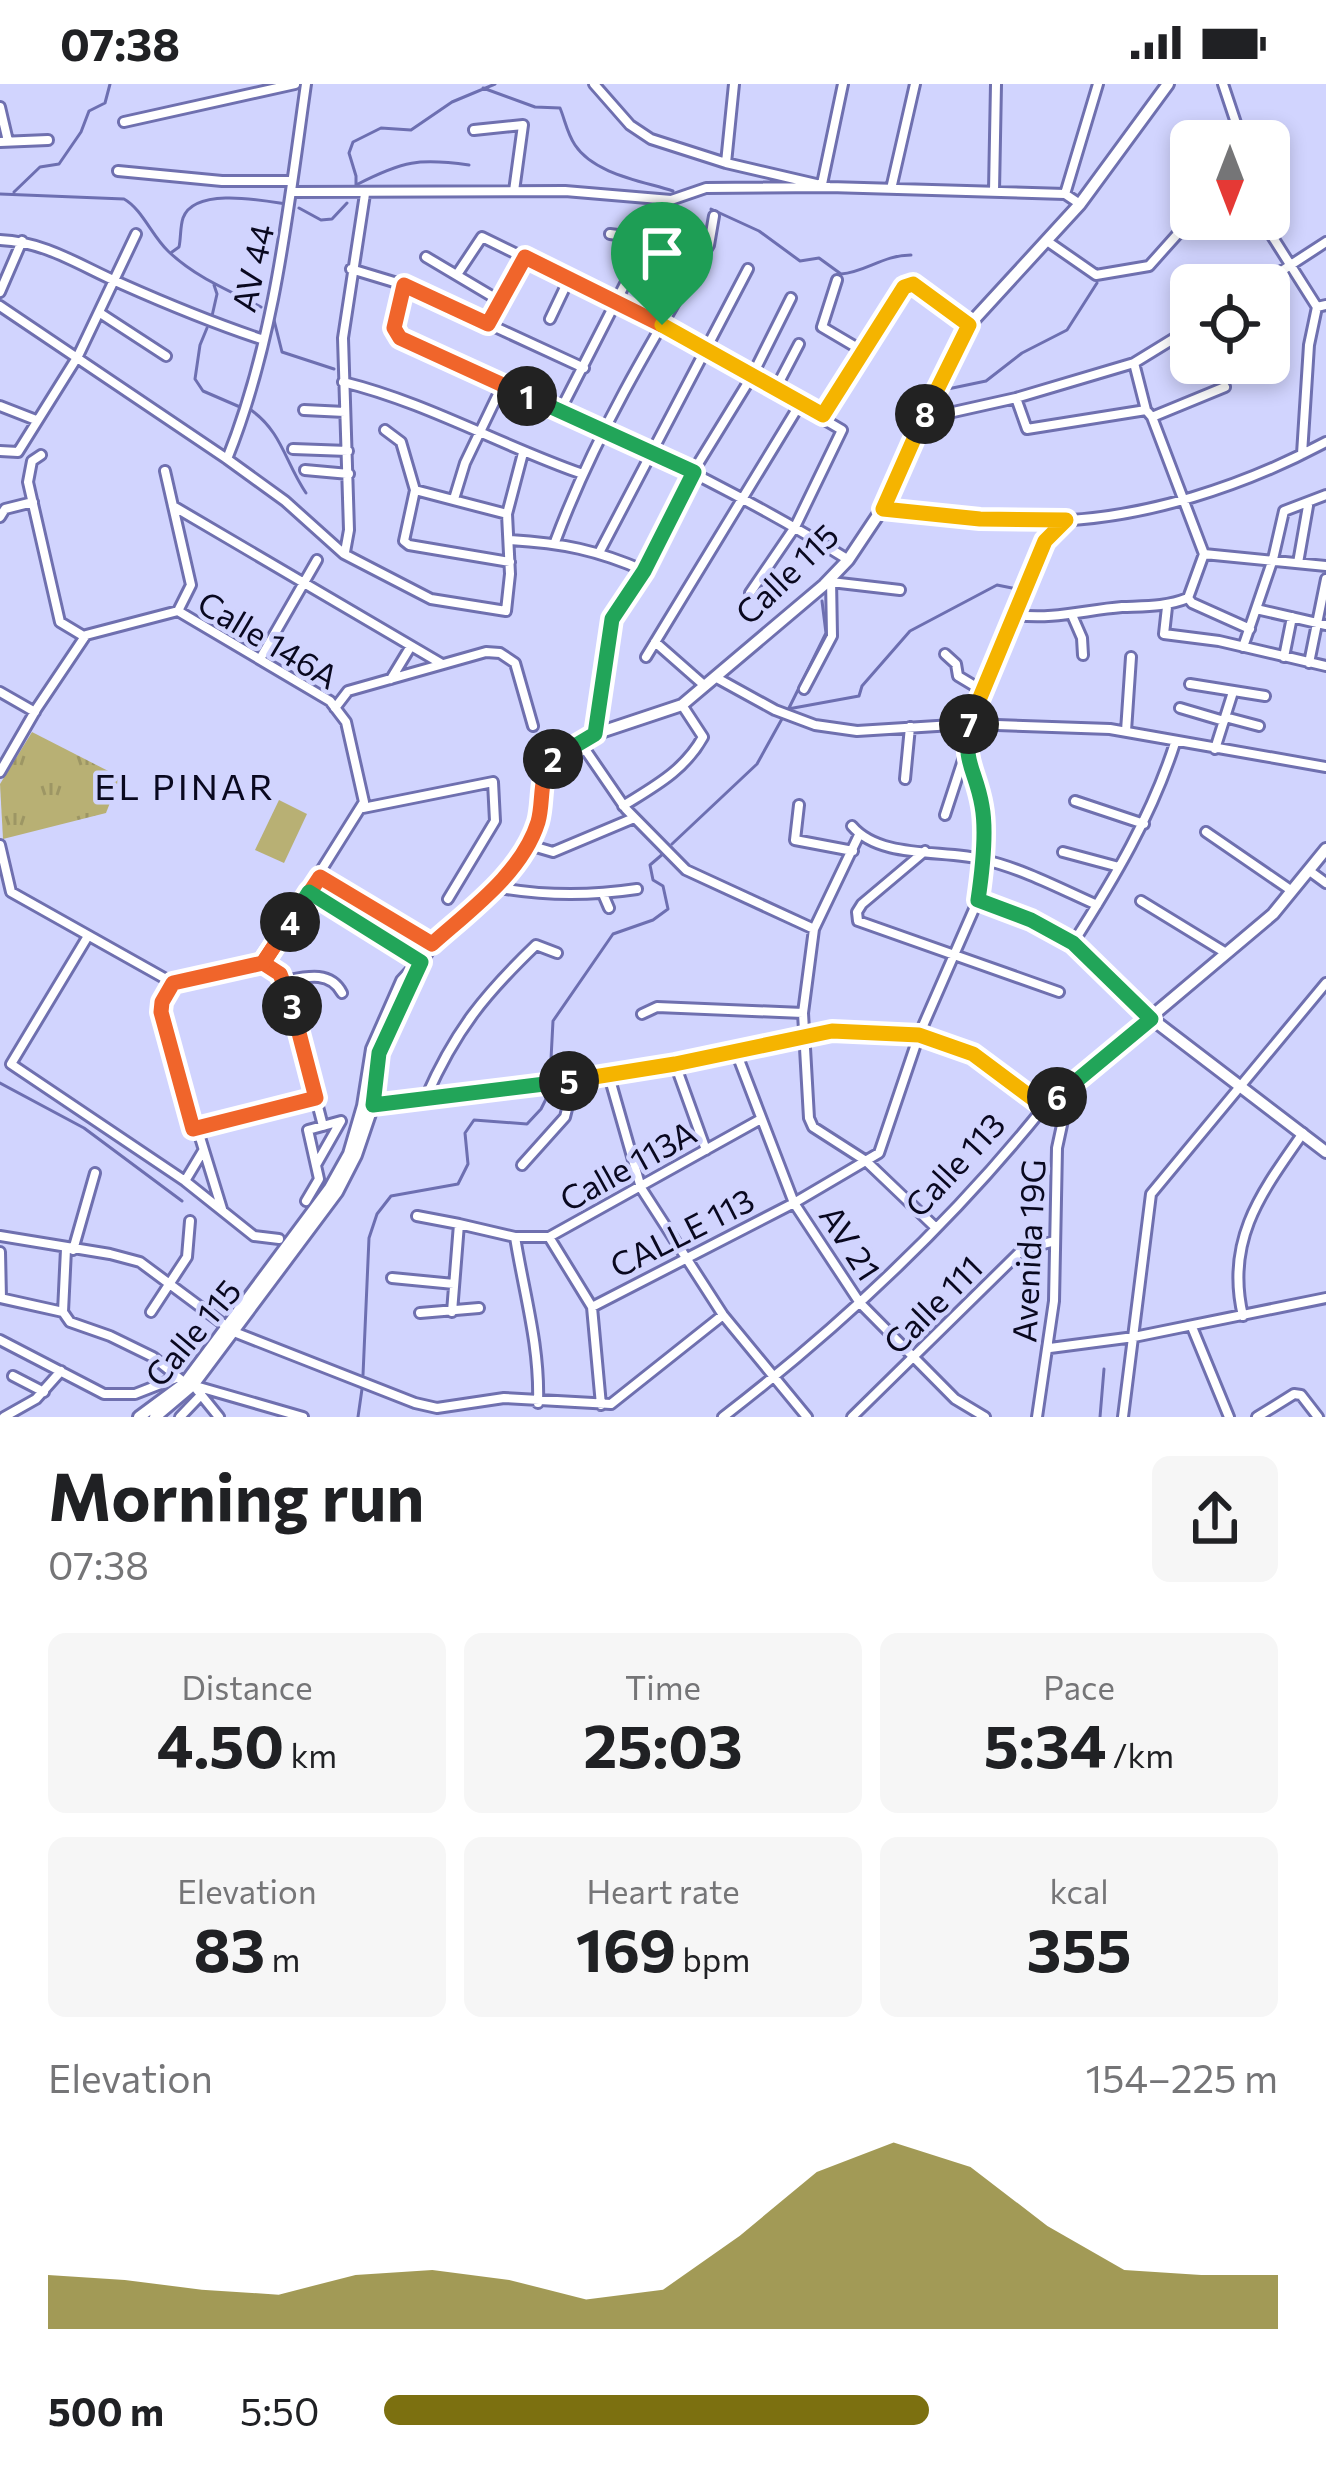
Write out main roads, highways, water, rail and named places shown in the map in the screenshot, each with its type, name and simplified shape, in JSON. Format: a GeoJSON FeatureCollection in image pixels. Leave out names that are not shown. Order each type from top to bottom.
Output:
{"type":"FeatureCollection","features":[{"type":"Feature","properties":{"kind":"main road","name":"Calle 115"},"geometry":{"type":"LineString","coordinates":[[155,1417],[189,1385],[337,1192],[356,1155],[379,1053],[421,962],[432,944],[495,887],[528,845],[539,819],[546,768],[559,752],[595,734],[682,705],[831,579],[883,509],[969,325],[1080,204],[1168,84]]}},
{"type":"Feature","properties":{"kind":"main road","name":"Calle 113"},"geometry":{"type":"LineString","coordinates":[[368,1106],[608,1076],[832,1031],[919,1035],[973,1054],[1044,1107],[1227,954],[1311,872],[1326,849]]}},
{"type":"Feature","properties":{"kind":"main road"},"geometry":{"type":"LineString","coordinates":[[1151,1019],[1326,1152]]}},
{"type":"Feature","properties":{"kind":"main road","name":"Calle 115"},"geometry":{"type":"LineString","coordinates":[[139,1417],[189,1385]]}},
{"type":"Feature","properties":{"kind":"waterway"},"geometry":{"type":"LineString","coordinates":[[14,192],[40,167],[59,164],[89,111],[105,103],[110,84]]}},
{"type":"Feature","properties":{"kind":"waterway"},"geometry":{"type":"LineString","coordinates":[[356,189],[349,153],[353,142],[381,128],[411,130],[452,102],[495,84]]}},
{"type":"Feature","properties":{"kind":"waterway"},"geometry":{"type":"LineString","coordinates":[[483,88],[535,107],[560,108],[583,155],[619,175],[673,191]]}},
{"type":"Feature","properties":{"kind":"waterway"},"geometry":{"type":"LineString","coordinates":[[358,184],[412,163],[469,165]]}},
{"type":"Feature","properties":{"kind":"waterway"},"geometry":{"type":"LineString","coordinates":[[0,194],[124,199],[178,260],[261,307]]}},
{"type":"Feature","properties":{"kind":"waterway"},"geometry":{"type":"LineString","coordinates":[[172,252],[179,247],[183,218],[200,202],[229,198],[286,204]]}},
{"type":"Feature","properties":{"kind":"waterway"},"geometry":{"type":"LineString","coordinates":[[299,208],[321,220],[332,219],[347,203]]}},
{"type":"Feature","properties":{"kind":"waterway"},"geometry":{"type":"LineString","coordinates":[[711,209],[759,231],[800,261],[819,258],[841,274],[911,255]]}},
{"type":"Feature","properties":{"kind":"waterway"},"geometry":{"type":"LineString","coordinates":[[943,390],[986,381],[1022,353],[1067,330],[1097,283]]}},
{"type":"Feature","properties":{"kind":"waterway"},"geometry":{"type":"LineString","coordinates":[[212,316],[214,285]]}},
{"type":"Feature","properties":{"kind":"waterway"},"geometry":{"type":"LineString","coordinates":[[273,316],[282,352],[334,369]]}},
{"type":"Feature","properties":{"kind":"waterway"},"geometry":{"type":"LineString","coordinates":[[207,328],[195,379],[203,391],[240,407]]}},
{"type":"Feature","properties":{"kind":"waterway"},"geometry":{"type":"LineString","coordinates":[[251,410],[276,438],[306,493]]}},
{"type":"Feature","properties":{"kind":"waterway"},"geometry":{"type":"LineString","coordinates":[[788,709],[859,696],[862,686],[910,631],[997,585],[1017,589]]}},
{"type":"Feature","properties":{"kind":"waterway"},"geometry":{"type":"LineString","coordinates":[[789,708],[826,633],[822,601]]}},
{"type":"Feature","properties":{"kind":"waterway"},"geometry":{"type":"LineString","coordinates":[[672,844],[757,764],[783,717]]}},
{"type":"Feature","properties":{"kind":"waterway"},"geometry":{"type":"LineString","coordinates":[[550,1078],[553,1021],[613,934],[653,920],[668,909],[663,886],[653,880],[650,865],[664,853]]}},
{"type":"Feature","properties":{"kind":"waterway"},"geometry":{"type":"LineString","coordinates":[[0,1083],[84,1128],[182,1201]]}},
{"type":"Feature","properties":{"kind":"waterway"},"geometry":{"type":"LineString","coordinates":[[363,1375],[369,1238],[377,1214],[391,1196],[458,1184],[468,1164],[465,1133],[474,1120],[527,1124],[550,1091]]}},
{"type":"Feature","properties":{"kind":"waterway"},"geometry":{"type":"LineString","coordinates":[[1100,1417],[1104,1369]]}},
{"type":"Feature","properties":{"kind":"waterway"},"geometry":{"type":"LineString","coordinates":[[358,1417],[362,1389]]}},
{"type":"Feature","properties":{"kind":"district","name":"EL PINAR"},"geometry":{"type":"Point","coordinates":[185,787]}}]}
